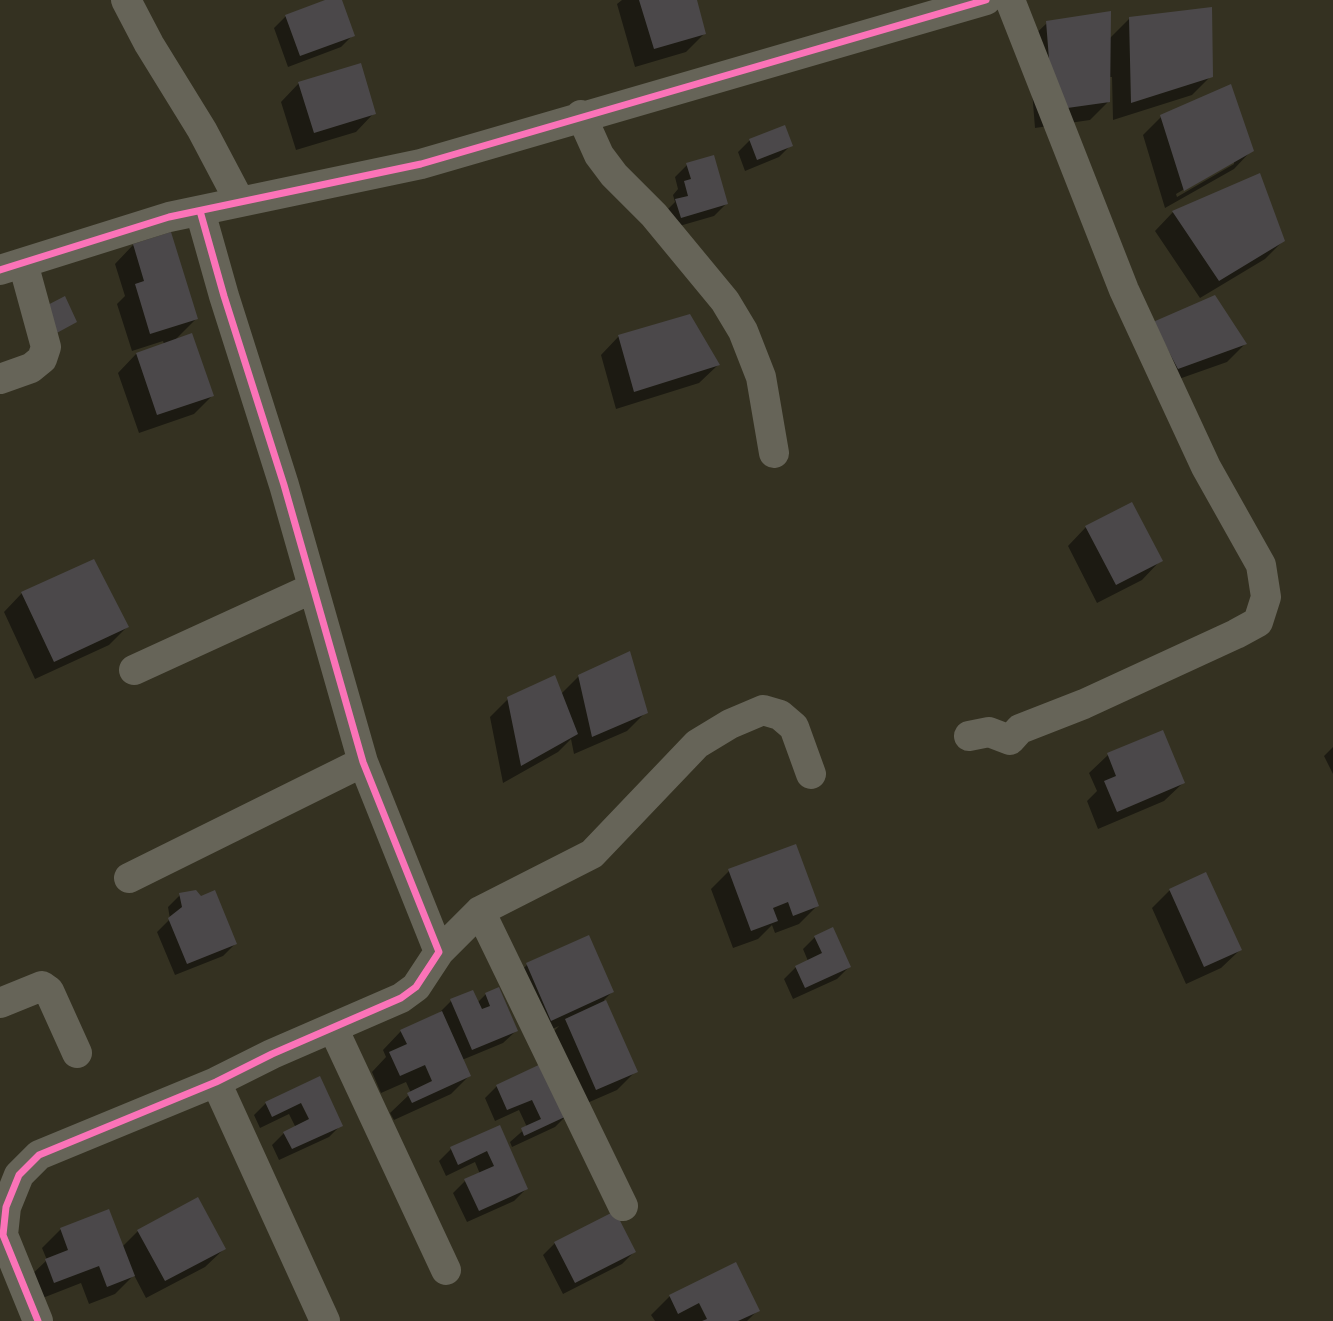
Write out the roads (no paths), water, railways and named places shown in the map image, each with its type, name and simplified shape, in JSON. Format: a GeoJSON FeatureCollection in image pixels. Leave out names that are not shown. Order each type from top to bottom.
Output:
{"type":"FeatureCollection","features":[{"type":"Feature","properties":{"kind":"street"},"geometry":{"type":"LineString","coordinates":[[126,0],[149,44],[202,130],[240,202]]}},
{"type":"Feature","properties":{"kind":"street"},"geometry":{"type":"LineString","coordinates":[[0,379],[31,368],[42,359],[46,347],[12,267],[200,211],[421,164],[581,115],[986,0]]}},
{"type":"Feature","properties":{"kind":"street"},"geometry":{"type":"LineString","coordinates":[[969,736],[989,732],[1010,740],[1020,729],[1084,704],[1258,622],[1266,597],[1261,565],[1206,467],[1124,290],[1010,0]]}},
{"type":"Feature","properties":{"kind":"street"},"geometry":{"type":"LineString","coordinates":[[581,115],[599,155],[614,175],[654,215],[725,301],[743,331],[761,376],[772,426],[774,453]]}},
{"type":"Feature","properties":{"kind":"street"},"geometry":{"type":"LineString","coordinates":[[200,211],[363,762],[439,951]]}},
{"type":"Feature","properties":{"kind":"street"},"geometry":{"type":"LineString","coordinates":[[134,670],[313,587]]}},
{"type":"Feature","properties":{"kind":"street"},"geometry":{"type":"LineString","coordinates":[[0,1170],[216,1082],[401,998],[416,987],[439,951],[480,911],[592,853],[696,744],[709,734],[763,710],[788,721],[803,745],[811,774]]}},
{"type":"Feature","properties":{"kind":"street"},"geometry":{"type":"LineString","coordinates":[[129,878],[363,762]]}},
{"type":"Feature","properties":{"kind":"street"},"geometry":{"type":"LineString","coordinates":[[480,911],[623,1206]]}},
{"type":"Feature","properties":{"kind":"street"},"geometry":{"type":"LineString","coordinates":[[0,1003],[43,986],[49,991],[77,1053]]}},
{"type":"Feature","properties":{"kind":"street"},"geometry":{"type":"LineString","coordinates":[[332,1028],[446,1270]]}},
{"type":"Feature","properties":{"kind":"street"},"geometry":{"type":"LineString","coordinates":[[216,1082],[326,1321]]}},
{"type":"Feature","properties":{"kind":"street"},"geometry":{"type":"LineString","coordinates":[[38,1321],[3,1235],[6,1206],[19,1175],[39,1155]]}}]}
